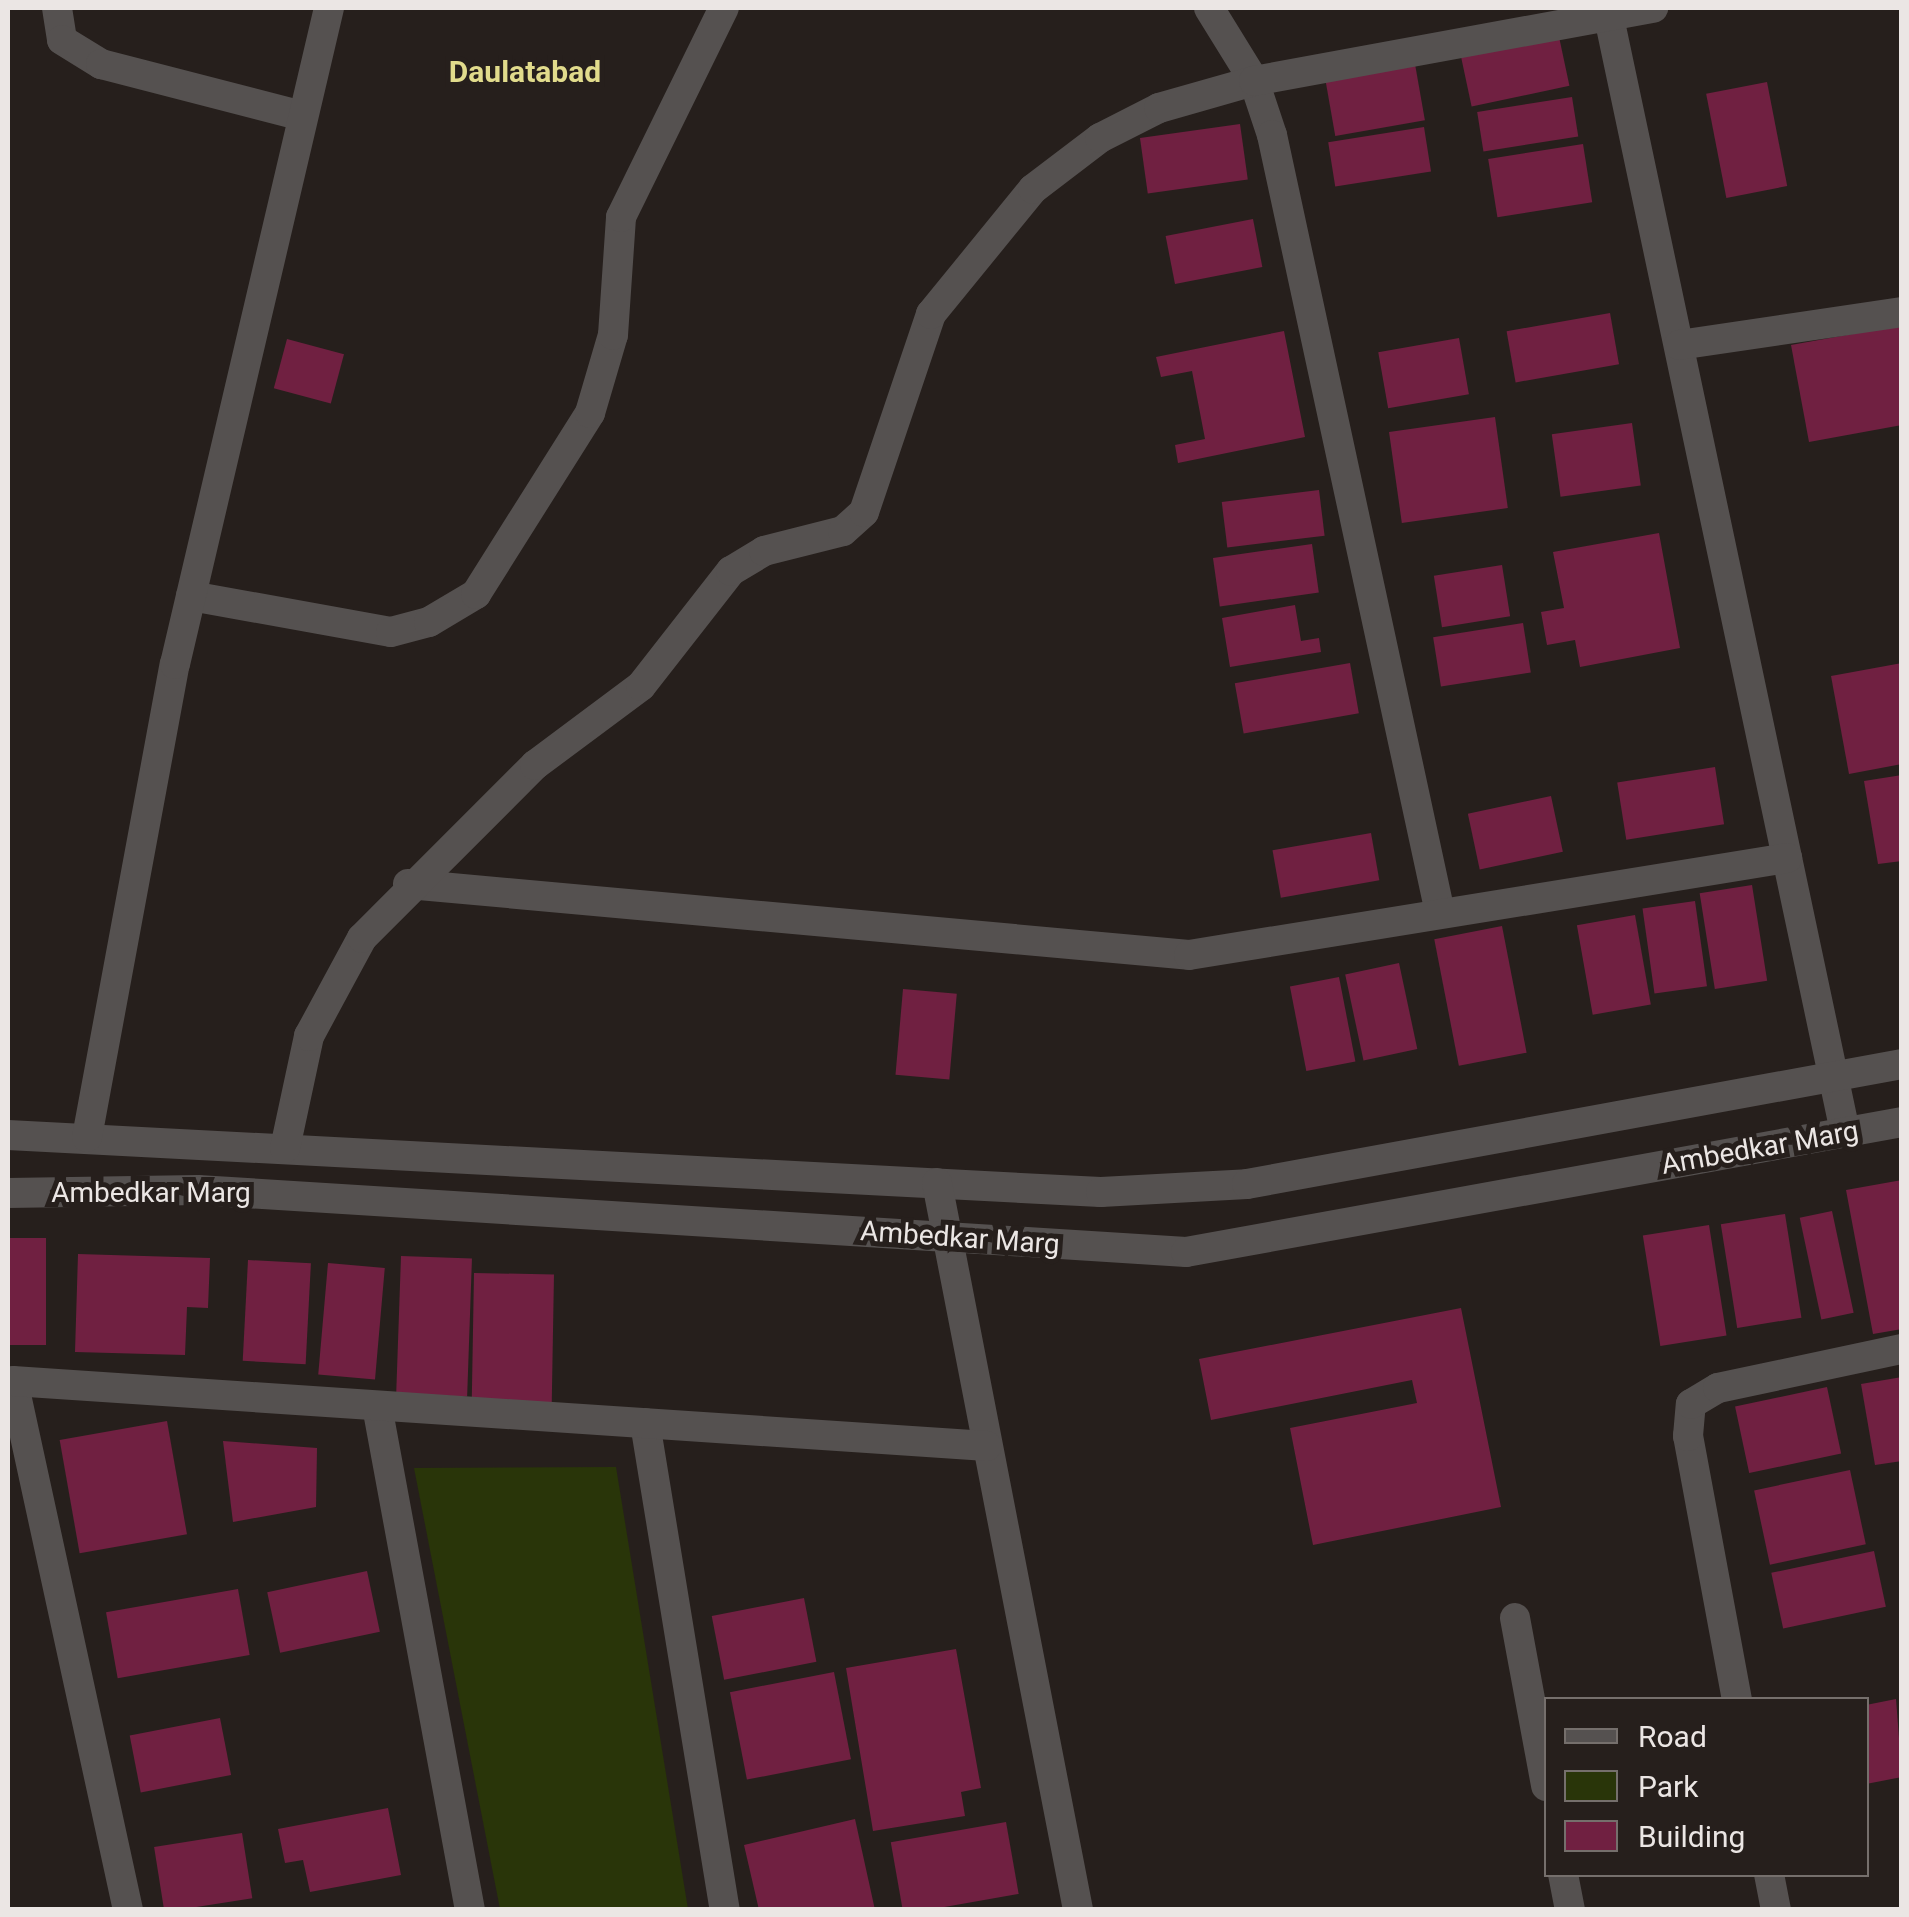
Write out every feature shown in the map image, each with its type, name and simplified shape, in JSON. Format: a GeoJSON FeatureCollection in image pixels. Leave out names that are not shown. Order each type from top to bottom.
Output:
{"type":"FeatureCollection","features":[{"type":"Feature","properties":{"kind":"street"},"geometry":{"type":"LineString","coordinates":[[57,8],[62,40],[101,64],[302,116]]}},
{"type":"Feature","properties":{"kind":"street"},"geometry":{"type":"LineString","coordinates":[[86,1137],[191,596],[278,250],[302,116],[329,8]]}},
{"type":"Feature","properties":{"kind":"street"},"geometry":{"type":"LineString","coordinates":[[191,596],[391,632],[429,622],[476,594],[512,547],[590,413],[613,335],[621,217],[724,8]]}},
{"type":"Feature","properties":{"kind":"street"},"geometry":{"type":"LineString","coordinates":[[1209,8],[1254,81],[1284,185],[1440,913]]}},
{"type":"Feature","properties":{"kind":"street"},"geometry":{"type":"LineString","coordinates":[[285,1148],[309,1036],[362,938],[408,884],[536,765],[642,686],[732,570],[764,551],[843,531],[864,512],[931,314],[1033,189],[1100,138],[1160,108],[1254,81],[1608,12],[1653,8]]}},
{"type":"Feature","properties":{"kind":"street"},"geometry":{"type":"LineString","coordinates":[[1608,12],[1845,1132]]}},
{"type":"Feature","properties":{"kind":"street"},"geometry":{"type":"LineString","coordinates":[[1679,346],[1902,312]]}},
{"type":"Feature","properties":{"kind":"street"},"geometry":{"type":"LineString","coordinates":[[408,884],[1188,955],[1787,858]]}},
{"type":"Feature","properties":{"kind":"street","name":"Ambedkar Marg"},"geometry":{"type":"LineString","coordinates":[[8,1135],[1101,1192],[1246,1184],[1902,1064]]}},
{"type":"Feature","properties":{"kind":"street","name":"Ambedkar Marg"},"geometry":{"type":"LineString","coordinates":[[8,1193],[198,1190],[1186,1252],[1902,1122]]}},
{"type":"Feature","properties":{"kind":"street"},"geometry":{"type":"LineString","coordinates":[[937,1182],[1078,1910]]}},
{"type":"Feature","properties":{"kind":"street"},"geometry":{"type":"LineString","coordinates":[[1736,1697],[1688,1436],[1691,1404],[1718,1388],[1902,1348]]}},
{"type":"Feature","properties":{"kind":"street"},"geometry":{"type":"LineString","coordinates":[[128,1910],[12,1382],[988,1446]]}},
{"type":"Feature","properties":{"kind":"street"},"geometry":{"type":"LineString","coordinates":[[376,1406],[470,1910]]}},
{"type":"Feature","properties":{"kind":"street"},"geometry":{"type":"LineString","coordinates":[[645,1423],[725,1910]]}},
{"type":"Feature","properties":{"kind":"street"},"geometry":{"type":"LineString","coordinates":[[1515,1618],[1544,1775]]}},
{"type":"Feature","properties":{"kind":"street"},"geometry":{"type":"LineString","coordinates":[[1564,1877],[1570,1910]]}},
{"type":"Feature","properties":{"kind":"street"},"geometry":{"type":"LineString","coordinates":[[1770,1877],[1776,1910]]}},
{"type":"Feature","properties":{"kind":"green space"},"geometry":{"type":"Polygon","coordinates":[[[616,1467],[688,1909],[500,1909],[414,1468],[616,1467]]]}},
{"type":"Feature","properties":{"kind":"building"},"geometry":{"type":"Polygon","coordinates":[[[1558,32],[1569,86],[1472,107],[1460,53],[1558,32]]]}},
{"type":"Feature","properties":{"kind":"building"},"geometry":{"type":"Polygon","coordinates":[[[1415,64],[1425,120],[1335,136],[1325,80],[1415,64]]]}},
{"type":"Feature","properties":{"kind":"building"},"geometry":{"type":"Polygon","coordinates":[[[1767,82],[1787,186],[1726,198],[1706,94],[1767,82]]]}},
{"type":"Feature","properties":{"kind":"building"},"geometry":{"type":"Polygon","coordinates":[[[1572,97],[1578,137],[1483,152],[1477,112],[1572,97]]]}},
{"type":"Feature","properties":{"kind":"building"},"geometry":{"type":"Polygon","coordinates":[[[1240,124],[1248,179],[1148,194],[1140,138],[1240,124]]]}},
{"type":"Feature","properties":{"kind":"building"},"geometry":{"type":"Polygon","coordinates":[[[1424,127],[1431,171],[1335,187],[1328,142],[1424,127]]]}},
{"type":"Feature","properties":{"kind":"building"},"geometry":{"type":"Polygon","coordinates":[[[1583,144],[1592,202],[1497,217],[1488,159],[1583,144]]]}},
{"type":"Feature","properties":{"kind":"building"},"geometry":{"type":"Polygon","coordinates":[[[1253,219],[1262,267],[1175,284],[1166,236],[1253,219]]]}},
{"type":"Feature","properties":{"kind":"building"},"geometry":{"type":"Polygon","coordinates":[[[1610,313],[1619,364],[1516,382],[1507,331],[1610,313]]]}},
{"type":"Feature","properties":{"kind":"building"},"geometry":{"type":"Polygon","coordinates":[[[1902,325],[1902,425],[1809,442],[1791,345],[1902,325]]]}},
{"type":"Feature","properties":{"kind":"building"},"geometry":{"type":"Polygon","coordinates":[[[1284,331],[1305,437],[1178,463],[1175,445],[1205,439],[1192,371],[1161,377],[1156,357],[1284,331]]]}},
{"type":"Feature","properties":{"kind":"building"},"geometry":{"type":"Polygon","coordinates":[[[1459,338],[1469,394],[1388,408],[1378,352],[1459,338]]]}},
{"type":"Feature","properties":{"kind":"building"},"geometry":{"type":"Polygon","coordinates":[[[287,339],[344,354],[331,404],[274,388],[287,339]]]}},
{"type":"Feature","properties":{"kind":"building"},"geometry":{"type":"Polygon","coordinates":[[[1495,417],[1508,508],[1402,523],[1389,432],[1495,417]]]}},
{"type":"Feature","properties":{"kind":"building"},"geometry":{"type":"Polygon","coordinates":[[[1632,423],[1641,485],[1561,497],[1552,434],[1632,423]]]}},
{"type":"Feature","properties":{"kind":"building"},"geometry":{"type":"Polygon","coordinates":[[[1319,490],[1325,536],[1227,548],[1222,502],[1319,490]]]}},
{"type":"Feature","properties":{"kind":"building"},"geometry":{"type":"Polygon","coordinates":[[[1659,533],[1680,648],[1580,667],[1575,640],[1547,645],[1541,612],[1564,608],[1553,552],[1659,533]]]}},
{"type":"Feature","properties":{"kind":"building"},"geometry":{"type":"Polygon","coordinates":[[[1312,544],[1319,593],[1220,606],[1213,558],[1312,544]]]}},
{"type":"Feature","properties":{"kind":"building"},"geometry":{"type":"Polygon","coordinates":[[[1502,565],[1510,616],[1442,627],[1434,576],[1502,565]]]}},
{"type":"Feature","properties":{"kind":"building"},"geometry":{"type":"Polygon","coordinates":[[[1295,605],[1301,641],[1319,638],[1321,652],[1230,667],[1222,618],[1295,605]]]}},
{"type":"Feature","properties":{"kind":"building"},"geometry":{"type":"Polygon","coordinates":[[[1523,623],[1531,672],[1441,687],[1433,637],[1523,623]]]}},
{"type":"Feature","properties":{"kind":"building"},"geometry":{"type":"Polygon","coordinates":[[[1350,663],[1359,713],[1244,734],[1235,683],[1350,663]]]}},
{"type":"Feature","properties":{"kind":"building"},"geometry":{"type":"Polygon","coordinates":[[[1902,663],[1902,764],[1849,774],[1831,676],[1902,663]]]}},
{"type":"Feature","properties":{"kind":"building"},"geometry":{"type":"Polygon","coordinates":[[[1715,767],[1724,824],[1626,840],[1617,782],[1715,767]]]}},
{"type":"Feature","properties":{"kind":"building"},"geometry":{"type":"Polygon","coordinates":[[[1902,775],[1902,861],[1878,864],[1864,781],[1902,775]]]}},
{"type":"Feature","properties":{"kind":"building"},"geometry":{"type":"Polygon","coordinates":[[[1551,796],[1563,852],[1480,869],[1468,814],[1551,796]]]}},
{"type":"Feature","properties":{"kind":"building"},"geometry":{"type":"Polygon","coordinates":[[[1371,833],[1379,880],[1281,898],[1273,850],[1371,833]]]}},
{"type":"Feature","properties":{"kind":"building"},"geometry":{"type":"Polygon","coordinates":[[[1752,885],[1767,981],[1715,989],[1700,893],[1752,885]]]}},
{"type":"Feature","properties":{"kind":"building"},"geometry":{"type":"Polygon","coordinates":[[[1695,901],[1707,986],[1654,994],[1643,908],[1695,901]]]}},
{"type":"Feature","properties":{"kind":"building"},"geometry":{"type":"Polygon","coordinates":[[[1635,915],[1651,1005],[1593,1015],[1577,925],[1635,915]]]}},
{"type":"Feature","properties":{"kind":"building"},"geometry":{"type":"Polygon","coordinates":[[[1502,926],[1527,1053],[1459,1066],[1434,939],[1502,926]]]}},
{"type":"Feature","properties":{"kind":"building"},"geometry":{"type":"Polygon","coordinates":[[[1399,963],[1417,1049],[1363,1061],[1345,974],[1399,963]]]}},
{"type":"Feature","properties":{"kind":"building"},"geometry":{"type":"Polygon","coordinates":[[[1339,977],[1355,1061],[1306,1071],[1290,987],[1339,977]]]}},
{"type":"Feature","properties":{"kind":"building"},"geometry":{"type":"Polygon","coordinates":[[[903,989],[957,994],[949,1079],[896,1075],[903,989]]]}},
{"type":"Feature","properties":{"kind":"building"},"geometry":{"type":"Polygon","coordinates":[[[1902,1180],[1902,1329],[1873,1334],[1846,1190],[1902,1180]]]}},
{"type":"Feature","properties":{"kind":"building"},"geometry":{"type":"Polygon","coordinates":[[[1832,1211],[1854,1313],[1821,1320],[1800,1218],[1832,1211]]]}},
{"type":"Feature","properties":{"kind":"building"},"geometry":{"type":"Polygon","coordinates":[[[1785,1214],[1801,1318],[1737,1328],[1721,1224],[1785,1214]]]}},
{"type":"Feature","properties":{"kind":"building"},"geometry":{"type":"Polygon","coordinates":[[[1709,1225],[1727,1336],[1660,1346],[1643,1235],[1709,1225]]]}},
{"type":"Feature","properties":{"kind":"building"},"geometry":{"type":"Polygon","coordinates":[[[8,1238],[46,1238],[46,1345],[8,1345],[8,1238]]]}},
{"type":"Feature","properties":{"kind":"building"},"geometry":{"type":"Polygon","coordinates":[[[78,1254],[210,1258],[208,1308],[187,1307],[185,1355],[75,1352],[78,1254]]]}},
{"type":"Feature","properties":{"kind":"building"},"geometry":{"type":"Polygon","coordinates":[[[401,1256],[472,1258],[467,1396],[396,1394],[401,1256]]]}},
{"type":"Feature","properties":{"kind":"building"},"geometry":{"type":"Polygon","coordinates":[[[248,1260],[311,1263],[306,1364],[243,1361],[248,1260]]]}},
{"type":"Feature","properties":{"kind":"building"},"geometry":{"type":"Polygon","coordinates":[[[328,1263],[385,1268],[375,1380],[318,1375],[328,1263]]]}},
{"type":"Feature","properties":{"kind":"building"},"geometry":{"type":"Polygon","coordinates":[[[474,1273],[554,1274],[552,1405],[472,1404],[474,1273]]]}},
{"type":"Feature","properties":{"kind":"building"},"geometry":{"type":"Polygon","coordinates":[[[1461,1308],[1501,1507],[1313,1545],[1290,1428],[1417,1403],[1412,1380],[1211,1420],[1199,1359],[1461,1308]]]}},
{"type":"Feature","properties":{"kind":"building"},"geometry":{"type":"Polygon","coordinates":[[[1902,1377],[1902,1461],[1875,1465],[1861,1384],[1902,1377]]]}},
{"type":"Feature","properties":{"kind":"building"},"geometry":{"type":"Polygon","coordinates":[[[1827,1387],[1841,1454],[1749,1473],[1735,1407],[1827,1387]]]}},
{"type":"Feature","properties":{"kind":"building"},"geometry":{"type":"Polygon","coordinates":[[[167,1421],[187,1534],[80,1553],[60,1440],[167,1421]]]}},
{"type":"Feature","properties":{"kind":"building"},"geometry":{"type":"Polygon","coordinates":[[[223,1441],[317,1448],[316,1507],[233,1522],[223,1441]]]}},
{"type":"Feature","properties":{"kind":"building"},"geometry":{"type":"Polygon","coordinates":[[[1850,1470],[1866,1544],[1770,1565],[1754,1490],[1850,1470]]]}},
{"type":"Feature","properties":{"kind":"building"},"geometry":{"type":"Polygon","coordinates":[[[1874,1551],[1886,1607],[1783,1629],[1771,1573],[1874,1551]]]}},
{"type":"Feature","properties":{"kind":"building"},"geometry":{"type":"Polygon","coordinates":[[[367,1571],[380,1632],[280,1653],[267,1592],[367,1571]]]}},
{"type":"Feature","properties":{"kind":"building"},"geometry":{"type":"Polygon","coordinates":[[[238,1589],[250,1655],[118,1678],[106,1612],[238,1589]]]}},
{"type":"Feature","properties":{"kind":"building"},"geometry":{"type":"Polygon","coordinates":[[[804,1598],[816,1662],[724,1680],[712,1616],[804,1598]]]}},
{"type":"Feature","properties":{"kind":"building"},"geometry":{"type":"Polygon","coordinates":[[[956,1649],[981,1788],[961,1792],[965,1816],[873,1831],[846,1668],[956,1649]]]}},
{"type":"Feature","properties":{"kind":"building"},"geometry":{"type":"Polygon","coordinates":[[[834,1672],[851,1759],[747,1780],[730,1692],[834,1672]]]}},
{"type":"Feature","properties":{"kind":"building"},"geometry":{"type":"Polygon","coordinates":[[[1896,1699],[1902,1777],[1869,1783],[1869,1704],[1896,1699]]]}},
{"type":"Feature","properties":{"kind":"building"},"geometry":{"type":"Polygon","coordinates":[[[220,1718],[231,1775],[141,1792],[130,1736],[220,1718]]]}},
{"type":"Feature","properties":{"kind":"building"},"geometry":{"type":"Polygon","coordinates":[[[388,1808],[401,1875],[310,1892],[303,1860],[285,1863],[278,1829],[388,1808]]]}},
{"type":"Feature","properties":{"kind":"building"},"geometry":{"type":"Polygon","coordinates":[[[855,1819],[875,1910],[759,1910],[744,1845],[855,1819]]]}},
{"type":"Feature","properties":{"kind":"building"},"geometry":{"type":"Polygon","coordinates":[[[1006,1822],[1019,1894],[927,1910],[903,1910],[891,1842],[1006,1822]]]}},
{"type":"Feature","properties":{"kind":"building"},"geometry":{"type":"Polygon","coordinates":[[[242,1833],[252,1898],[164,1910],[154,1847],[242,1833]]]}},
{"type":"Feature","properties":{"kind":"district","name":"Daulatabad"},"geometry":{"type":"Point","coordinates":[525,72]}}]}
